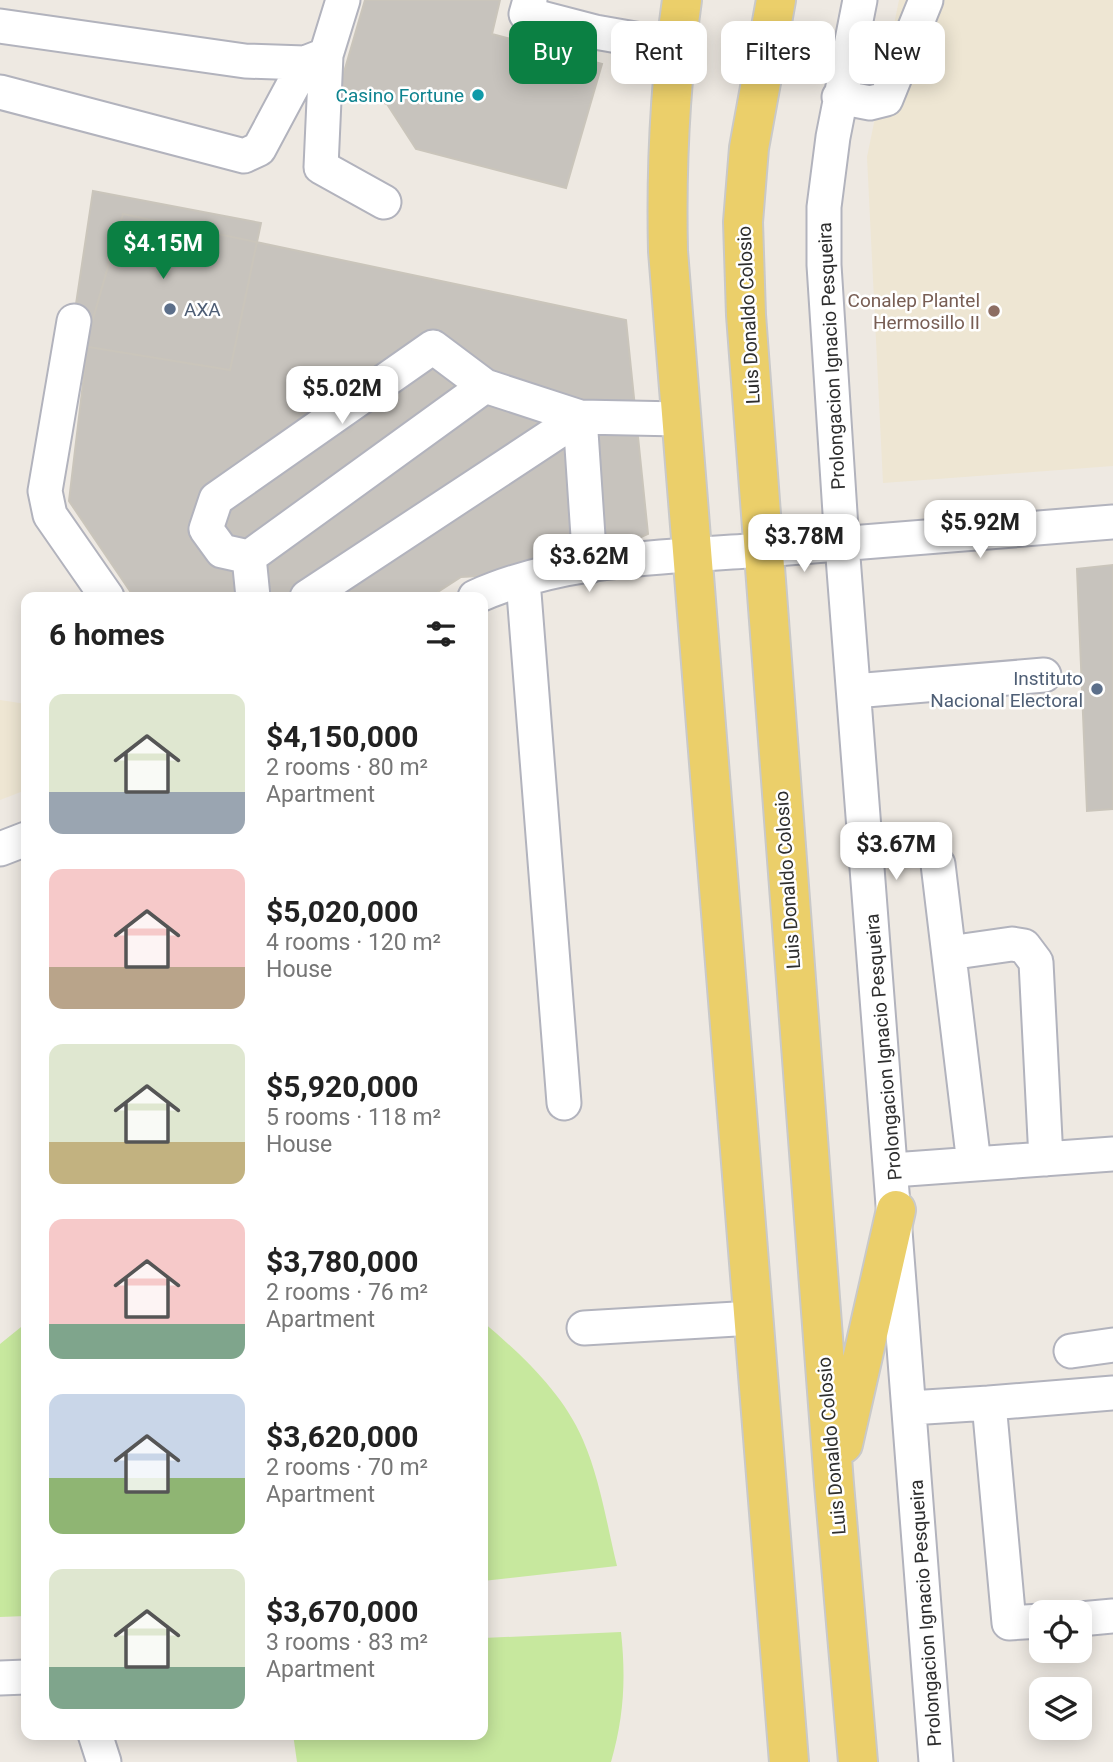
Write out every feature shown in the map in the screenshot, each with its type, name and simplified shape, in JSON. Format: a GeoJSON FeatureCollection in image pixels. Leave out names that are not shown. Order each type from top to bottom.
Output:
{"type":"FeatureCollection","features":[{"type":"Feature","properties":{"kind":"main road"},"geometry":{"type":"LineString","coordinates":[[679,21],[682,0]]}},
{"type":"Feature","properties":{"kind":"main road","name":"Luis Donaldo Colosio"},"geometry":{"type":"LineString","coordinates":[[776,0],[749,148],[743,222],[746,314],[834,1484],[858,1761]]}},
{"type":"Feature","properties":{"kind":"main road"},"geometry":{"type":"LineString","coordinates":[[672,84],[666,160],[668,251],[690,555],[789,1762]]}},
{"type":"Feature","properties":{"kind":"main road"},"geometry":{"type":"LineString","coordinates":[[834,1484],[896,1210]]}},
{"type":"Feature","properties":{"kind":"street"},"geometry":{"type":"LineString","coordinates":[[0,92],[244,156],[258,149],[315,59],[343,0]]}},
{"type":"Feature","properties":{"kind":"street"},"geometry":{"type":"LineString","coordinates":[[530,0],[526,14],[611,35]]}},
{"type":"Feature","properties":{"kind":"street","name":"Prolongacion Ignacio Pesqueira"},"geometry":{"type":"LineString","coordinates":[[860,0],[839,97],[824,207],[824,265],[842,544],[896,1210],[936,1762]]}},
{"type":"Feature","properties":{"kind":"street"},"geometry":{"type":"LineString","coordinates":[[839,97],[870,103],[886,99],[926,0]]}},
{"type":"Feature","properties":{"kind":"street"},"geometry":{"type":"LineString","coordinates":[[0,26],[173,53],[245,61],[315,59]]}},
{"type":"Feature","properties":{"kind":"street"},"geometry":{"type":"LineString","coordinates":[[315,59],[321,167],[384,202]]}},
{"type":"Feature","properties":{"kind":"street"},"geometry":{"type":"LineString","coordinates":[[74,321],[46,491],[50,515],[104,592]]}},
{"type":"Feature","properties":{"kind":"street"},"geometry":{"type":"LineString","coordinates":[[485,386],[249,557],[222,551],[206,528],[216,499],[433,347],[485,386],[580,417],[680,419]]}},
{"type":"Feature","properties":{"kind":"street"},"geometry":{"type":"LineString","coordinates":[[580,417],[590,566]]}},
{"type":"Feature","properties":{"kind":"street"},"geometry":{"type":"LineString","coordinates":[[315,592],[580,417]]}},
{"type":"Feature","properties":{"kind":"street"},"geometry":{"type":"LineString","coordinates":[[488,592],[523,580],[590,566],[690,555],[1113,522]]}},
{"type":"Feature","properties":{"kind":"street"},"geometry":{"type":"LineString","coordinates":[[249,557],[252,592]]}},
{"type":"Feature","properties":{"kind":"street"},"geometry":{"type":"LineString","coordinates":[[523,580],[564,1103]]}},
{"type":"Feature","properties":{"kind":"street"},"geometry":{"type":"LineString","coordinates":[[854,691],[1044,675]]}},
{"type":"Feature","properties":{"kind":"street"},"geometry":{"type":"LineString","coordinates":[[0,849],[21,841]]}},
{"type":"Feature","properties":{"kind":"street"},"geometry":{"type":"LineString","coordinates":[[938,864],[974,1164]]}},
{"type":"Feature","properties":{"kind":"street"},"geometry":{"type":"LineString","coordinates":[[949,953],[1013,944],[1024,946],[1036,962],[1046,1159]]}},
{"type":"Feature","properties":{"kind":"street"},"geometry":{"type":"LineString","coordinates":[[892,1170],[1113,1154]]}},
{"type":"Feature","properties":{"kind":"street"},"geometry":{"type":"LineString","coordinates":[[584,1328],[753,1318]]}},
{"type":"Feature","properties":{"kind":"street"},"geometry":{"type":"LineString","coordinates":[[1071,1351],[1113,1345]]}},
{"type":"Feature","properties":{"kind":"street"},"geometry":{"type":"LineString","coordinates":[[910,1408],[1113,1393]]}},
{"type":"Feature","properties":{"kind":"street"},"geometry":{"type":"LineString","coordinates":[[989,1403],[1009,1623],[1029,1622]]}},
{"type":"Feature","properties":{"kind":"street"},"geometry":{"type":"LineString","coordinates":[[1092,1618],[1113,1616]]}},
{"type":"Feature","properties":{"kind":"street"},"geometry":{"type":"LineString","coordinates":[[0,1678],[21,1677]]}},
{"type":"Feature","properties":{"kind":"street"},"geometry":{"type":"LineString","coordinates":[[97,1740],[104,1762]]}},
{"type":"Feature","properties":{"kind":"shaded area","name":"Conalep Plantel Hermosillo II"},"geometry":{"type":"Polygon","coordinates":[[[899,0],[1113,0],[1113,466],[883,483],[867,157],[882,84],[945,84],[945,21],[895,21],[899,0]]]}},
{"type":"Feature","properties":{"kind":"shaded area"},"geometry":{"type":"Polygon","coordinates":[[[0,700],[21,703],[21,792],[0,800],[0,700]]]}},
{"type":"Feature","properties":{"kind":"green space"},"geometry":{"type":"Polygon","coordinates":[[[488,1326],[540,1376],[575,1423],[594,1470],[617,1566],[488,1580],[488,1326]]]}},
{"type":"Feature","properties":{"kind":"green space"},"geometry":{"type":"Polygon","coordinates":[[[21,1327],[21,1616],[0,1617],[0,1344],[21,1327]]]}},
{"type":"Feature","properties":{"kind":"green space"},"geometry":{"type":"Polygon","coordinates":[[[621,1632],[623,1697],[611,1762],[297,1762],[294,1740],[488,1740],[488,1638],[621,1632]]]}},
{"type":"Feature","properties":{"kind":"building","name":"Casino Fortune"},"geometry":{"type":"Polygon","coordinates":[[[365,0],[500,0],[492,34],[509,39],[509,84],[596,84],[566,188],[416,149],[387,104],[340,86],[365,0]]]}},
{"type":"Feature","properties":{"kind":"building","name":"Casino Fortune"},"geometry":{"type":"Polygon","coordinates":[[[597,63],[602,64],[597,81],[597,63]]]}},
{"type":"Feature","properties":{"kind":"building"},"geometry":{"type":"Polygon","coordinates":[[[93,191],[261,223],[230,370],[70,344],[93,191]]]}},
{"type":"Feature","properties":{"kind":"building"},"geometry":{"type":"Polygon","coordinates":[[[123,214],[626,320],[648,534],[568,571],[461,577],[438,592],[131,592],[69,501],[89,333],[123,214]]]}},
{"type":"Feature","properties":{"kind":"building","name":"Instituto Nacional Electoral"},"geometry":{"type":"Polygon","coordinates":[[[1113,565],[1113,809],[1087,811],[1077,569],[1113,565]]]}},
{"type":"Feature","properties":{"kind":"place","name":"Casino Fortune"},"geometry":{"type":"Point","coordinates":[478,95]}},
{"type":"Feature","properties":{"kind":"place","name":"AXA"},"geometry":{"type":"Point","coordinates":[170,309]}},
{"type":"Feature","properties":{"kind":"place","name":"Conalep Plantel Hermosillo II"},"geometry":{"type":"Point","coordinates":[994,311]}},
{"type":"Feature","properties":{"kind":"place","name":"Instituto Nacional Electoral"},"geometry":{"type":"Point","coordinates":[1097,689]}}]}
